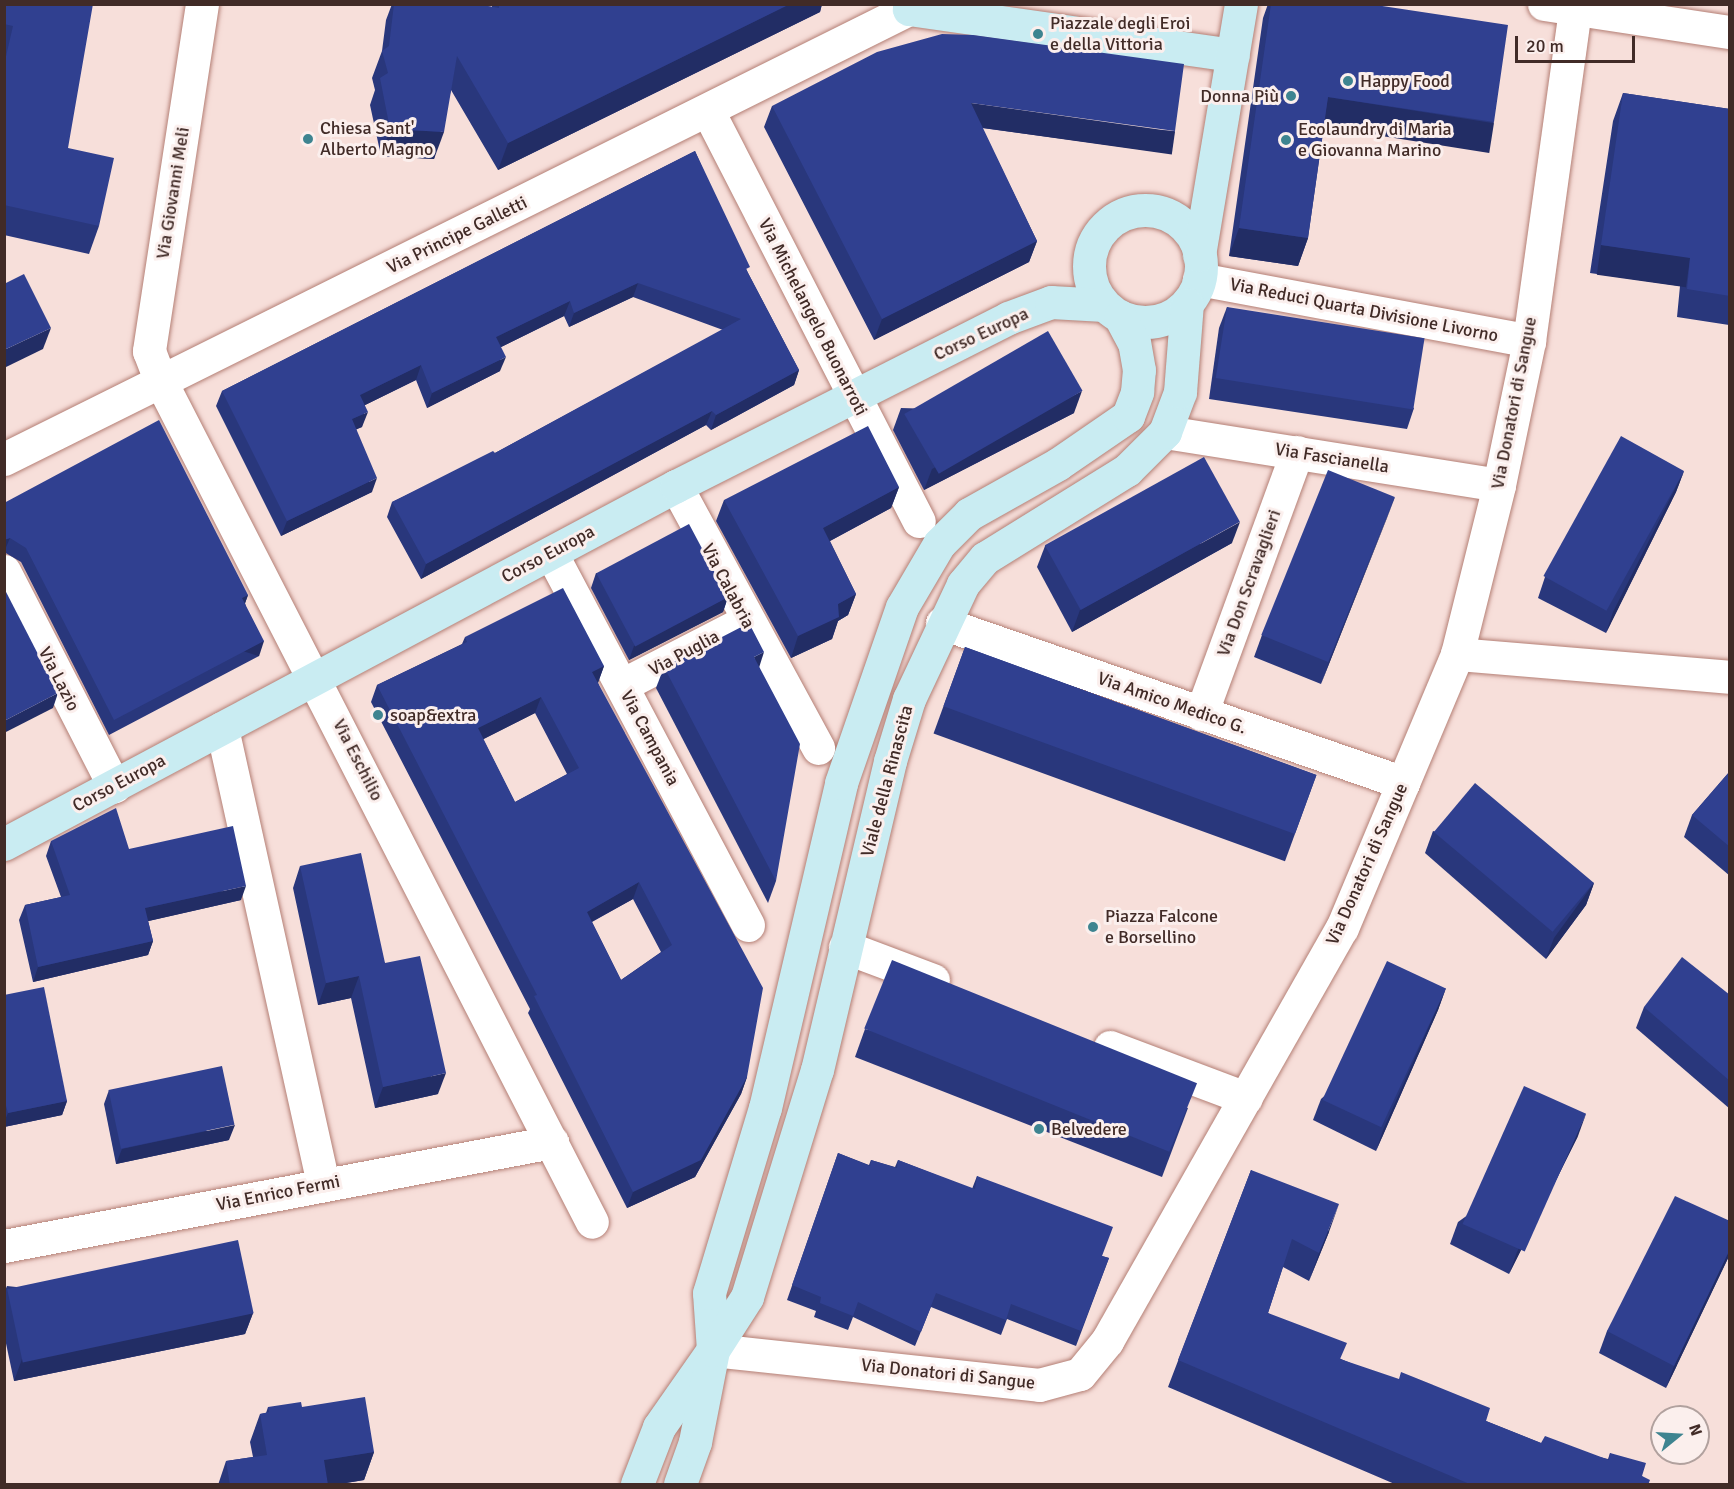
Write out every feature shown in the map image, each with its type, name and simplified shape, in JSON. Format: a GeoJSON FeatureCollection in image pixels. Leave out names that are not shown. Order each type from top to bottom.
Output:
{"type":"FeatureCollection","features":[{"type":"Feature","properties":{"kind":"street","name":"Via Giovanni Meli"},"geometry":{"type":"LineString","coordinates":[[160,380],[149,351],[202,4]]}},
{"type":"Feature","properties":{"kind":"street"},"geometry":{"type":"LineString","coordinates":[[1161,213],[1214,185],[1241,4]]}},
{"type":"Feature","properties":{"kind":"street"},"geometry":{"type":"LineString","coordinates":[[1565,6],[1730,33]]}},
{"type":"Feature","properties":{"kind":"street","name":"Via Donatori di Sangue"},"geometry":{"type":"LineString","coordinates":[[712,1350],[1039,1385],[1080,1374],[1107,1341],[1342,928],[1456,654],[1499,485],[1529,341],[1565,6]]}},
{"type":"Feature","properties":{"kind":"street","name":"Via Principe Galletti"},"geometry":{"type":"LineString","coordinates":[[4,459],[708,111],[909,7]]}},
{"type":"Feature","properties":{"kind":"street"},"geometry":{"type":"LineString","coordinates":[[909,7],[1233,55]]}},
{"type":"Feature","properties":{"kind":"street","name":"Via Michelangelo Buonarroti"},"geometry":{"type":"LineString","coordinates":[[708,111],[853,397],[919,521]]}},
{"type":"Feature","properties":{"kind":"street","name":"Viale della Rinascita"},"geometry":{"type":"LineString","coordinates":[[637,1485],[659,1427],[747,1297],[817,1070],[845,947],[902,720],[942,623],[963,584],[985,558],[1127,470],[1165,432],[1180,392],[1195,279],[1214,185]]}},
{"type":"Feature","properties":{"kind":"street"},"geometry":{"type":"LineString","coordinates":[[1144,210],[1161,213],[1186,229],[1195,279],[1155,322],[1112,311],[1094,290],[1089,272],[1097,236],[1125,213],[1144,210]]}},
{"type":"Feature","properties":{"kind":"street","name":"Via Reduci Quarta Divisione Livorno"},"geometry":{"type":"LineString","coordinates":[[1195,279],[1529,341]]}},
{"type":"Feature","properties":{"kind":"street","name":"Corso Europa"},"geometry":{"type":"LineString","coordinates":[[4,844],[676,486],[1008,318],[1051,302],[1112,311]]}},
{"type":"Feature","properties":{"kind":"street","name":"Viale della Rinascita"},"geometry":{"type":"LineString","coordinates":[[680,1485],[695,1442],[712,1350],[709,1293],[765,1108],[842,783],[902,607],[939,543],[969,514],[1058,464],[1128,416],[1137,392],[1139,370],[1134,343],[1112,311]]}},
{"type":"Feature","properties":{"kind":"street","name":"Via Eschilio"},"geometry":{"type":"LineString","coordinates":[[160,380],[316,678],[592,1222]]}},
{"type":"Feature","properties":{"kind":"street","name":"Via Fascianella"},"geometry":{"type":"LineString","coordinates":[[1165,432],[1499,485]]}},
{"type":"Feature","properties":{"kind":"street","name":"Via Don Scravaglieri"},"geometry":{"type":"LineString","coordinates":[[1201,714],[1297,452]]}},
{"type":"Feature","properties":{"kind":"street","name":"Via Calabria"},"geometry":{"type":"LineString","coordinates":[[676,486],[746,621],[818,748]]}},
{"type":"Feature","properties":{"kind":"street","name":"Via Campania"},"geometry":{"type":"LineString","coordinates":[[551,553],[748,925]]}},
{"type":"Feature","properties":{"kind":"street","name":"Via Lazio"},"geometry":{"type":"LineString","coordinates":[[4,572],[114,786]]}},
{"type":"Feature","properties":{"kind":"street","name":"Via Puglia"},"geometry":{"type":"LineString","coordinates":[[622,685],[746,621]]}},
{"type":"Feature","properties":{"kind":"street","name":"Via Amico Medico G."},"geometry":{"type":"LineString","coordinates":[[942,623],[1402,783]]}},
{"type":"Feature","properties":{"kind":"street"},"geometry":{"type":"LineString","coordinates":[[1456,654],[1730,677]]}},
{"type":"Feature","properties":{"kind":"street"},"geometry":{"type":"LineString","coordinates":[[222,728],[323,1184]]}},
{"type":"Feature","properties":{"kind":"street"},"geometry":{"type":"LineString","coordinates":[[845,947],[957,989]]}},
{"type":"Feature","properties":{"kind":"street"},"geometry":{"type":"LineString","coordinates":[[1081,1036],[1246,1098]]}},
{"type":"Feature","properties":{"kind":"street","name":"Via Enrico Fermi"},"geometry":{"type":"LineString","coordinates":[[4,1246],[552,1142]]}},
{"type":"Feature","properties":{"kind":"building"},"geometry":{"type":"Polygon","coordinates":[[[4,4],[93,4],[68,148],[114,158],[99,226],[4,205],[4,65],[13,26],[4,24],[4,4]]]}},
{"type":"Feature","properties":{"kind":"building"},"geometry":{"type":"Polygon","coordinates":[[[394,4],[476,4],[499,8],[499,4],[790,4],[508,143],[457,56],[444,132],[390,129],[380,78],[388,73],[382,51],[389,46],[394,4]]]}},
{"type":"Feature","properties":{"kind":"building"},"geometry":{"type":"Polygon","coordinates":[[[1271,4],[1369,4],[1508,25],[1494,122],[1328,97],[1308,238],[1239,228],[1271,4]]]}},
{"type":"Feature","properties":{"kind":"building"},"geometry":{"type":"Polygon","coordinates":[[[942,34],[973,35],[1184,64],[1175,131],[971,103],[1037,241],[882,319],[772,106],[877,52],[942,34]]]}},
{"type":"Feature","properties":{"kind":"building"},"geometry":{"type":"Polygon","coordinates":[[[1623,93],[1730,109],[1730,296],[1687,289],[1690,258],[1601,245],[1623,93]]]}},
{"type":"Feature","properties":{"kind":"building"},"geometry":{"type":"Polygon","coordinates":[[[695,151],[750,267],[746,269],[799,370],[716,415],[712,411],[426,564],[392,502],[493,451],[495,453],[741,319],[638,283],[574,313],[570,301],[496,337],[506,357],[432,393],[421,365],[360,395],[368,412],[352,419],[377,478],[287,521],[222,391],[695,151]]]}},
{"type":"Feature","properties":{"kind":"building"},"geometry":{"type":"Polygon","coordinates":[[[24,274],[51,328],[4,350],[4,284],[24,274]]]}},
{"type":"Feature","properties":{"kind":"building"},"geometry":{"type":"Polygon","coordinates":[[[1227,307],[1425,338],[1413,409],[1216,378],[1227,307]]]}},
{"type":"Feature","properties":{"kind":"building"},"geometry":{"type":"Polygon","coordinates":[[[1048,331],[1082,391],[939,474],[904,414],[1048,331]]]}},
{"type":"Feature","properties":{"kind":"building"},"geometry":{"type":"Polygon","coordinates":[[[159,420],[248,595],[242,598],[264,641],[114,720],[26,548],[10,538],[4,540],[4,503],[159,420]]]}},
{"type":"Feature","properties":{"kind":"building"},"geometry":{"type":"Polygon","coordinates":[[[868,426],[899,487],[823,528],[856,594],[838,604],[839,617],[798,636],[724,500],[868,426]]]}},
{"type":"Feature","properties":{"kind":"building"},"geometry":{"type":"Polygon","coordinates":[[[1621,436],[1684,471],[1606,611],[1543,576],[1621,436]]]}},
{"type":"Feature","properties":{"kind":"building"},"geometry":{"type":"Polygon","coordinates":[[[1204,457],[1240,522],[1081,610],[1045,545],[1204,457]]]}},
{"type":"Feature","properties":{"kind":"building"},"geometry":{"type":"Polygon","coordinates":[[[1328,470],[1395,497],[1328,662],[1261,635],[1328,470]]]}},
{"type":"Feature","properties":{"kind":"building"},"geometry":{"type":"Polygon","coordinates":[[[689,524],[728,597],[635,647],[596,573],[689,524]]]}},
{"type":"Feature","properties":{"kind":"building"},"geometry":{"type":"Polygon","coordinates":[[[4,588],[58,693],[4,721],[4,588]]]}},
{"type":"Feature","properties":{"kind":"building"},"geometry":{"type":"Polygon","coordinates":[[[563,588],[604,666],[592,672],[763,988],[747,1077],[701,1160],[633,1192],[534,996],[537,995],[377,685],[467,642],[465,637],[563,588]],[[541,697],[478,728],[515,802],[579,768],[541,697]],[[639,882],[587,912],[621,980],[672,945],[639,882]]]}},
{"type":"Feature","properties":{"kind":"building"},"geometry":{"type":"Polygon","coordinates":[[[749,623],[764,652],[754,657],[800,744],[776,881],[664,667],[749,623]]]}},
{"type":"Feature","properties":{"kind":"building"},"geometry":{"type":"Polygon","coordinates":[[[965,647],[1316,775],[1295,834],[943,706],[965,647]]]}},
{"type":"Feature","properties":{"kind":"building"},"geometry":{"type":"Polygon","coordinates":[[[1730,771],[1730,847],[1692,815],[1730,771]]]}},
{"type":"Feature","properties":{"kind":"building"},"geometry":{"type":"Polygon","coordinates":[[[1475,783],[1594,883],[1553,932],[1434,832],[1475,783]]]}},
{"type":"Feature","properties":{"kind":"building"},"geometry":{"type":"Polygon","coordinates":[[[116,808],[129,849],[233,826],[246,886],[145,908],[153,941],[38,967],[25,905],[70,895],[51,841],[116,808]]]}},
{"type":"Feature","properties":{"kind":"building"},"geometry":{"type":"Polygon","coordinates":[[[361,853],[385,963],[420,956],[446,1073],[383,1087],[359,976],[326,983],[300,866],[361,853]]]}},
{"type":"Feature","properties":{"kind":"building"},"geometry":{"type":"Polygon","coordinates":[[[1682,957],[1730,995],[1730,1081],[1644,1007],[1682,957]]]}},
{"type":"Feature","properties":{"kind":"building"},"geometry":{"type":"Polygon","coordinates":[[[892,960],[1197,1083],[1169,1152],[864,1029],[892,960]]]}},
{"type":"Feature","properties":{"kind":"building"},"geometry":{"type":"Polygon","coordinates":[[[1387,961],[1446,988],[1381,1127],[1322,1100],[1387,961]]]}},
{"type":"Feature","properties":{"kind":"building"},"geometry":{"type":"Polygon","coordinates":[[[44,987],[67,1101],[8,1113],[4,1098],[4,995],[44,987]]]}},
{"type":"Feature","properties":{"kind":"building"},"geometry":{"type":"Polygon","coordinates":[[[222,1066],[234,1125],[121,1149],[109,1090],[222,1066]]]}},
{"type":"Feature","properties":{"kind":"building"},"geometry":{"type":"Polygon","coordinates":[[[1524,1086],[1586,1114],[1525,1252],[1463,1224],[1524,1086]]]}},
{"type":"Feature","properties":{"kind":"building"},"geometry":{"type":"Polygon","coordinates":[[[838,1153],[870,1166],[871,1160],[897,1168],[898,1160],[975,1189],[977,1176],[1113,1227],[1102,1256],[1109,1258],[1081,1331],[1011,1304],[1006,1320],[936,1293],[921,1332],[858,1302],[853,1316],[820,1303],[821,1297],[792,1285],[838,1153]]]}},
{"type":"Feature","properties":{"kind":"building"},"geometry":{"type":"Polygon","coordinates":[[[1251,1170],[1339,1204],[1319,1253],[1292,1239],[1268,1313],[1347,1343],[1340,1359],[1399,1379],[1401,1372],[1490,1408],[1486,1421],[1541,1443],[1545,1436],[1609,1460],[1610,1453],[1646,1463],[1642,1476],[1650,1480],[1648,1485],[1472,1485],[1178,1360],[1251,1170]]]}},
{"type":"Feature","properties":{"kind":"building"},"geometry":{"type":"Polygon","coordinates":[[[1675,1196],[1730,1221],[1730,1249],[1674,1366],[1607,1331],[1675,1196]]]}},
{"type":"Feature","properties":{"kind":"building"},"geometry":{"type":"Polygon","coordinates":[[[238,1240],[254,1313],[23,1362],[7,1289],[238,1240]]]}},
{"type":"Feature","properties":{"kind":"building"},"geometry":{"type":"Polygon","coordinates":[[[365,1397],[374,1452],[324,1460],[328,1485],[230,1485],[226,1461],[267,1455],[260,1414],[269,1412],[268,1407],[301,1402],[302,1407],[365,1397]]]}},
{"type":"Feature","properties":{"kind":"place","name":"Piazzale degli Eroi e della Vittoria"},"geometry":{"type":"Point","coordinates":[1038,34]}},
{"type":"Feature","properties":{"kind":"place","name":"Happy Food"},"geometry":{"type":"Point","coordinates":[1348,81]}},
{"type":"Feature","properties":{"kind":"place","name":"Donna Più"},"geometry":{"type":"Point","coordinates":[1291,96]}},
{"type":"Feature","properties":{"kind":"place","name":"Chiesa Sant' Alberto Magno"},"geometry":{"type":"Point","coordinates":[308,139]}},
{"type":"Feature","properties":{"kind":"place","name":"Ecolaundry di Maria e Giovanna Marino"},"geometry":{"type":"Point","coordinates":[1286,140]}},
{"type":"Feature","properties":{"kind":"place","name":"soap&extra"},"geometry":{"type":"Point","coordinates":[378,715]}},
{"type":"Feature","properties":{"kind":"place","name":"Piazza Falcone e Borsellino"},"geometry":{"type":"Point","coordinates":[1093,927]}},
{"type":"Feature","properties":{"kind":"place","name":"Belvedere"},"geometry":{"type":"Point","coordinates":[1039,1129]}}]}
